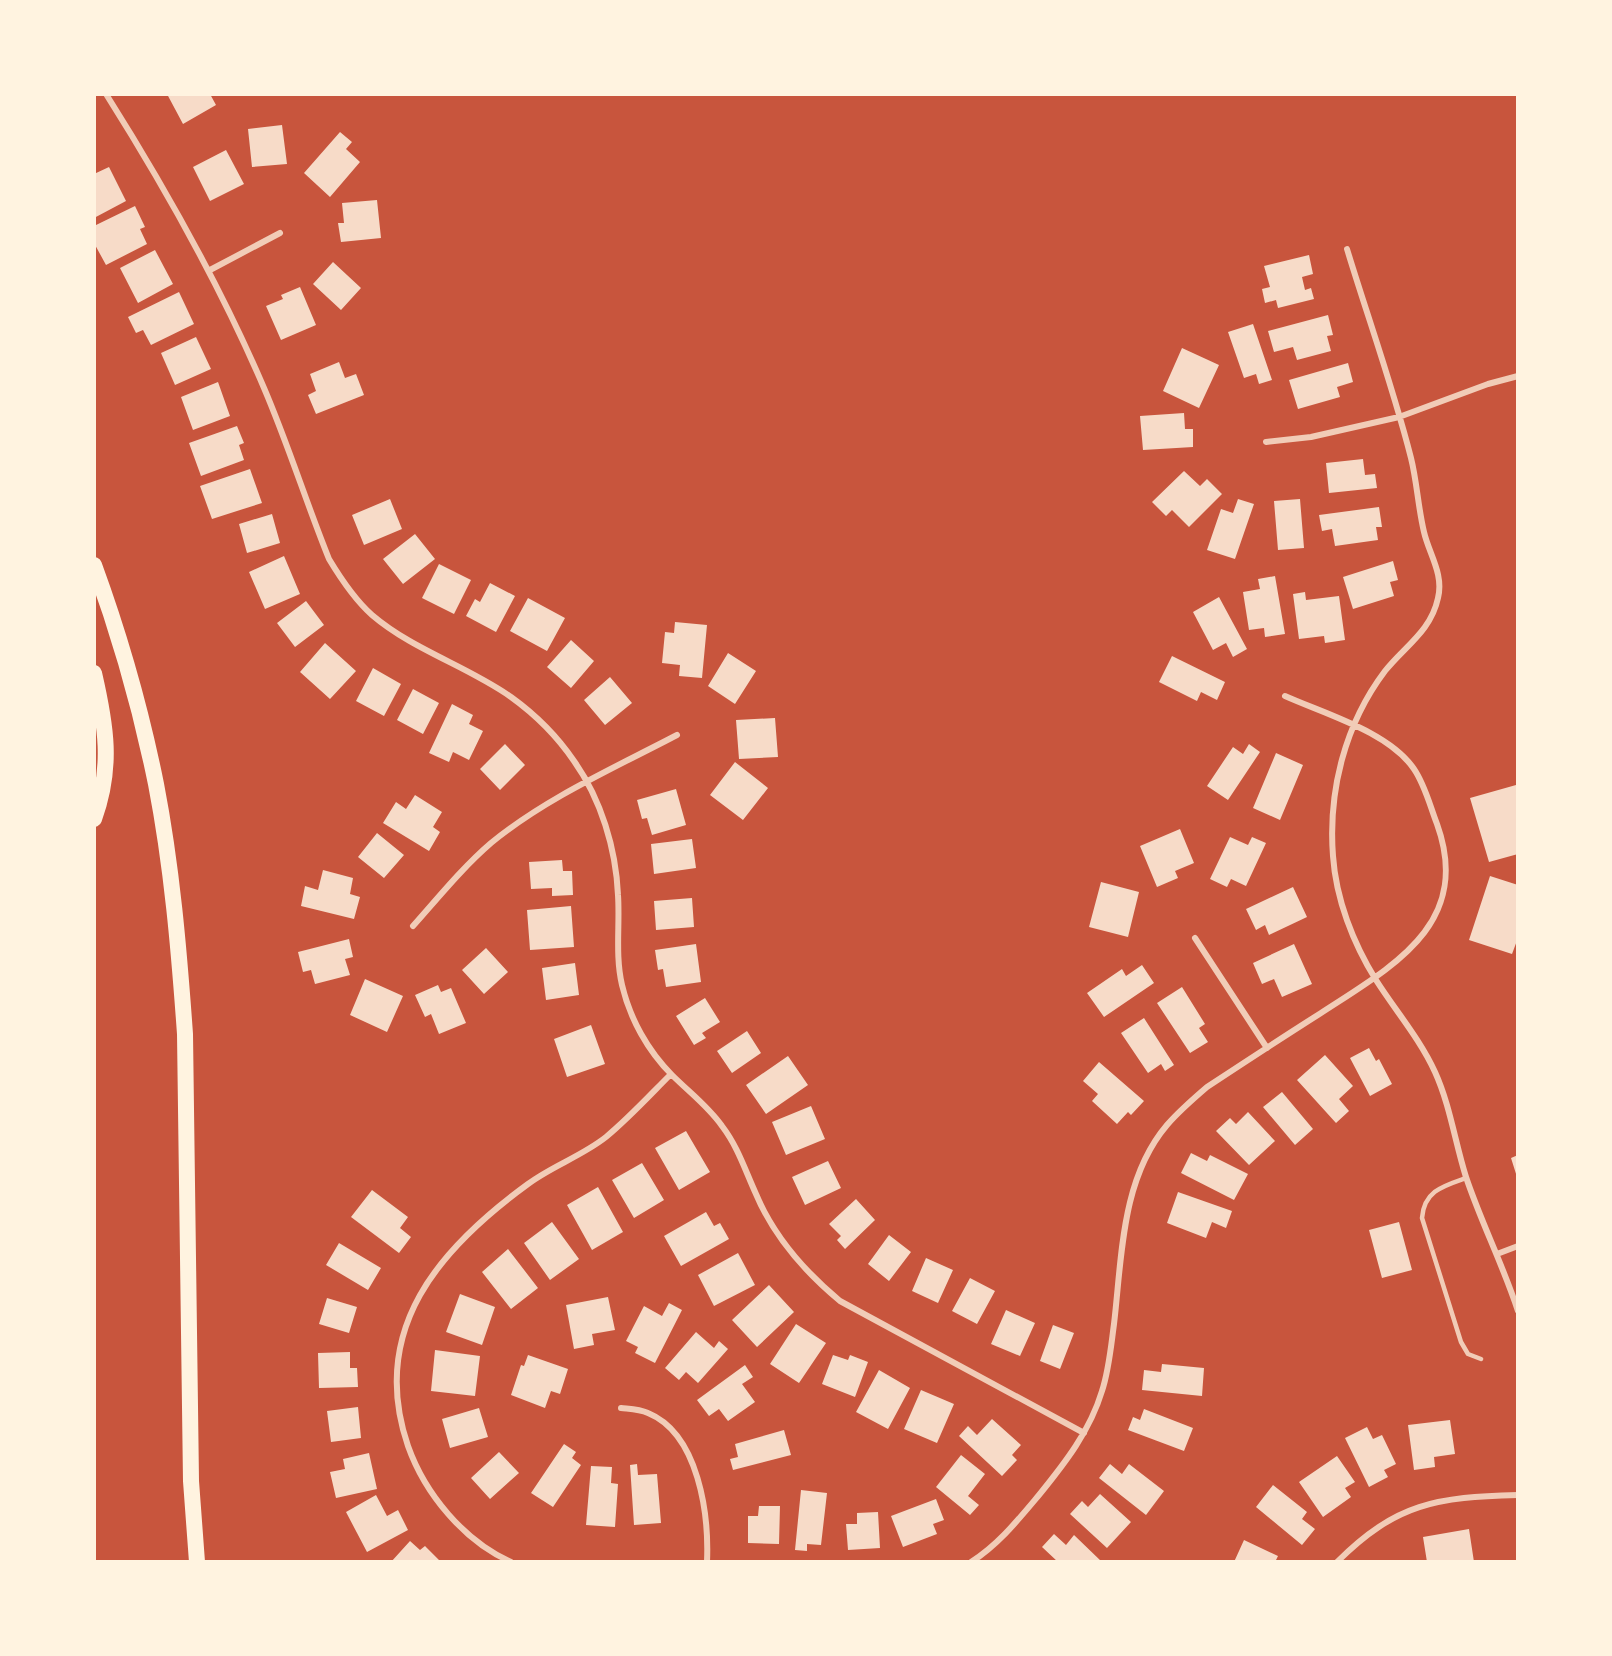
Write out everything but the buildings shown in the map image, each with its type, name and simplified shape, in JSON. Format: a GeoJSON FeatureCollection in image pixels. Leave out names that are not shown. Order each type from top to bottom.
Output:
{"type":"FeatureCollection","features":[{"type":"Feature","properties":{"kind":"highway"},"geometry":{"type":"LineString","coordinates":[[94,565],[121,646],[155,784],[165,841],[179,958],[185,1034],[191,1481],[197,1562]]}},
{"type":"Feature","properties":{"kind":"highway"},"geometry":{"type":"LineString","coordinates":[[94,673],[106,736],[107,761],[104,788],[94,819]]}},
{"type":"Feature","properties":{"kind":"street"},"geometry":{"type":"LineString","coordinates":[[106,94],[160,181],[210,270],[264,388],[324,548],[340,578],[372,615],[392,630],[488,683],[511,697],[532,714],[565,748],[587,782],[608,836],[615,866],[618,894],[618,957],[621,983],[628,1008],[653,1053],[722,1124],[734,1143],[756,1194],[781,1240],[817,1281],[840,1300],[1084,1433]]}},
{"type":"Feature","properties":{"kind":"street"},"geometry":{"type":"LineString","coordinates":[[210,270],[280,232]]}},
{"type":"Feature","properties":{"kind":"street"},"geometry":{"type":"LineString","coordinates":[[1347,249],[1411,459],[1425,536],[1439,578],[1439,594],[1434,613],[1426,628],[1385,672],[1372,691],[1354,726],[1338,775],[1332,830],[1333,860],[1338,890],[1358,948],[1435,1070],[1446,1100],[1466,1178],[1518,1311]]}},
{"type":"Feature","properties":{"kind":"street"},"geometry":{"type":"LineString","coordinates":[[1266,442],[1311,437],[1399,417],[1488,384],[1518,376]]}},
{"type":"Feature","properties":{"kind":"street"},"geometry":{"type":"LineString","coordinates":[[971,1562],[994,1545],[1018,1520],[1072,1453],[1096,1412],[1109,1364],[1126,1223],[1139,1170],[1161,1132],[1186,1105],[1207,1087],[1401,959],[1416,944],[1430,924],[1442,899],[1447,880],[1447,860],[1443,842],[1416,770],[1402,754],[1385,741],[1285,696]]}},
{"type":"Feature","properties":{"kind":"street"},"geometry":{"type":"LineString","coordinates":[[413,926],[443,891],[491,844],[538,810],[677,735]]}},
{"type":"Feature","properties":{"kind":"street"},"geometry":{"type":"LineString","coordinates":[[1195,938],[1267,1048]]}},
{"type":"Feature","properties":{"kind":"street"},"geometry":{"type":"LineString","coordinates":[[511,1562],[484,1546],[459,1526],[441,1506],[413,1459],[404,1433],[397,1376],[400,1347],[409,1318],[421,1291],[434,1270],[471,1230],[527,1184],[606,1137],[671,1074]]}},
{"type":"Feature","properties":{"kind":"street"},"geometry":{"type":"LineString","coordinates":[[1497,1254],[1518,1246]]}},
{"type":"Feature","properties":{"kind":"street"},"geometry":{"type":"LineString","coordinates":[[621,1408],[643,1411],[661,1420],[687,1452],[702,1495],[706,1524],[706,1562]]}},
{"type":"Feature","properties":{"kind":"street"},"geometry":{"type":"LineString","coordinates":[[1337,1562],[1370,1532],[1405,1512],[1454,1498],[1518,1495]]}},
{"type":"Feature","properties":{"kind":"lane"},"geometry":{"type":"LineString","coordinates":[[1466,1178],[1442,1186],[1430,1196],[1423,1206],[1422,1218],[1461,1342],[1468,1354],[1481,1359]]}}]}
